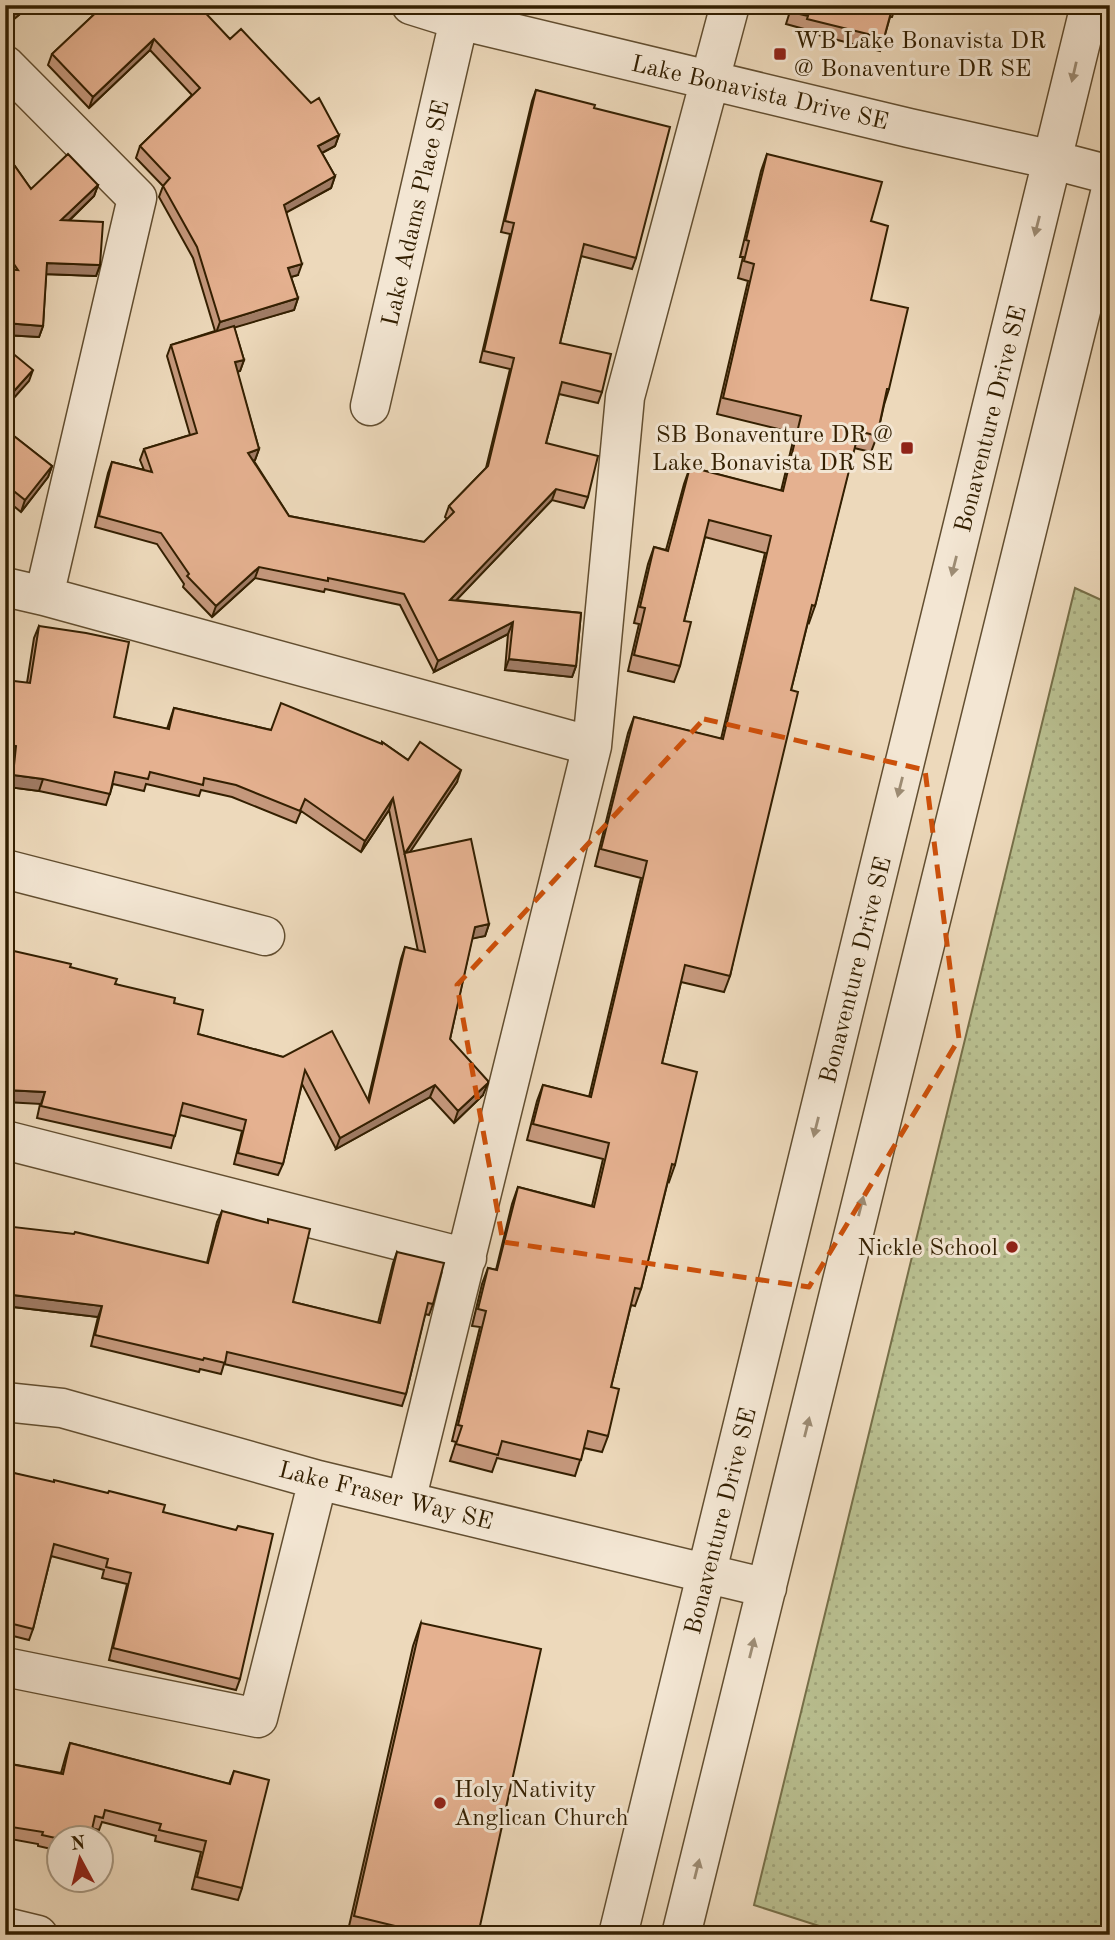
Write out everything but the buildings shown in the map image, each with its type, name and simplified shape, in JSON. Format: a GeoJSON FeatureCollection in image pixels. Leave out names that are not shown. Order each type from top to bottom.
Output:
{"type":"FeatureCollection","features":[{"type":"Feature","properties":{"kind":"street","name":"Lake Bonavista Drive SE"},"geometry":{"type":"LineString","coordinates":[[411,5],[459,20],[1110,175]]}},
{"type":"Feature","properties":{"kind":"street"},"geometry":{"type":"LineString","coordinates":[[406,1501],[592,746],[625,397],[730,5]]}},
{"type":"Feature","properties":{"kind":"street","name":"Bonaventure Drive SE"},"geometry":{"type":"LineString","coordinates":[[618,1935],[1090,5]]}},
{"type":"Feature","properties":{"kind":"street","name":"Lake Adams Place SE"},"geometry":{"type":"LineString","coordinates":[[370,406],[459,20]]}},
{"type":"Feature","properties":{"kind":"street"},"geometry":{"type":"LineString","coordinates":[[5,65],[137,198],[44,596]]}},
{"type":"Feature","properties":{"kind":"street"},"geometry":{"type":"LineString","coordinates":[[681,1935],[1110,193]]}},
{"type":"Feature","properties":{"kind":"street"},"geometry":{"type":"LineString","coordinates":[[5,587],[592,746]]}},
{"type":"Feature","properties":{"kind":"street"},"geometry":{"type":"LineString","coordinates":[[5,869],[265,936]]}},
{"type":"Feature","properties":{"kind":"street"},"geometry":{"type":"LineString","coordinates":[[5,1140],[467,1258]]}},
{"type":"Feature","properties":{"kind":"street","name":"Lake Fraser Way SE"},"geometry":{"type":"LineString","coordinates":[[5,1402],[62,1408],[318,1480],[767,1587]]}},
{"type":"Feature","properties":{"kind":"street"},"geometry":{"type":"LineString","coordinates":[[5,1667],[258,1718],[318,1480]]}},
{"type":"Feature","properties":{"kind":"street"},"geometry":{"type":"LineString","coordinates":[[5,1927],[38,1935]]}},
{"type":"Feature","properties":{"kind":"highlighted area"},"geometry":{"type":"Polygon","coordinates":[[[704,719],[925,770],[959,1039],[809,1287],[503,1242],[457,985],[704,719]]]}},
{"type":"Feature","properties":{"kind":"green space","name":"Nickle School"},"geometry":{"type":"Polygon","coordinates":[[[1075,588],[1110,604],[1110,1935],[847,1935],[754,1905],[1075,588]]]}},
{"type":"Feature","properties":{"kind":"place","name":"WB Lake Bonavista DR @ Bonaventure DR SE"},"geometry":{"type":"Point","coordinates":[780,54]}},
{"type":"Feature","properties":{"kind":"place","name":"SB Bonaventure DR @ Lake Bonavista DR SE"},"geometry":{"type":"Point","coordinates":[907,448]}},
{"type":"Feature","properties":{"kind":"place","name":"Nickle School"},"geometry":{"type":"Point","coordinates":[1012,1247]}},
{"type":"Feature","properties":{"kind":"place","name":"Holy Nativity Anglican Church"},"geometry":{"type":"Point","coordinates":[440,1803]}}]}
